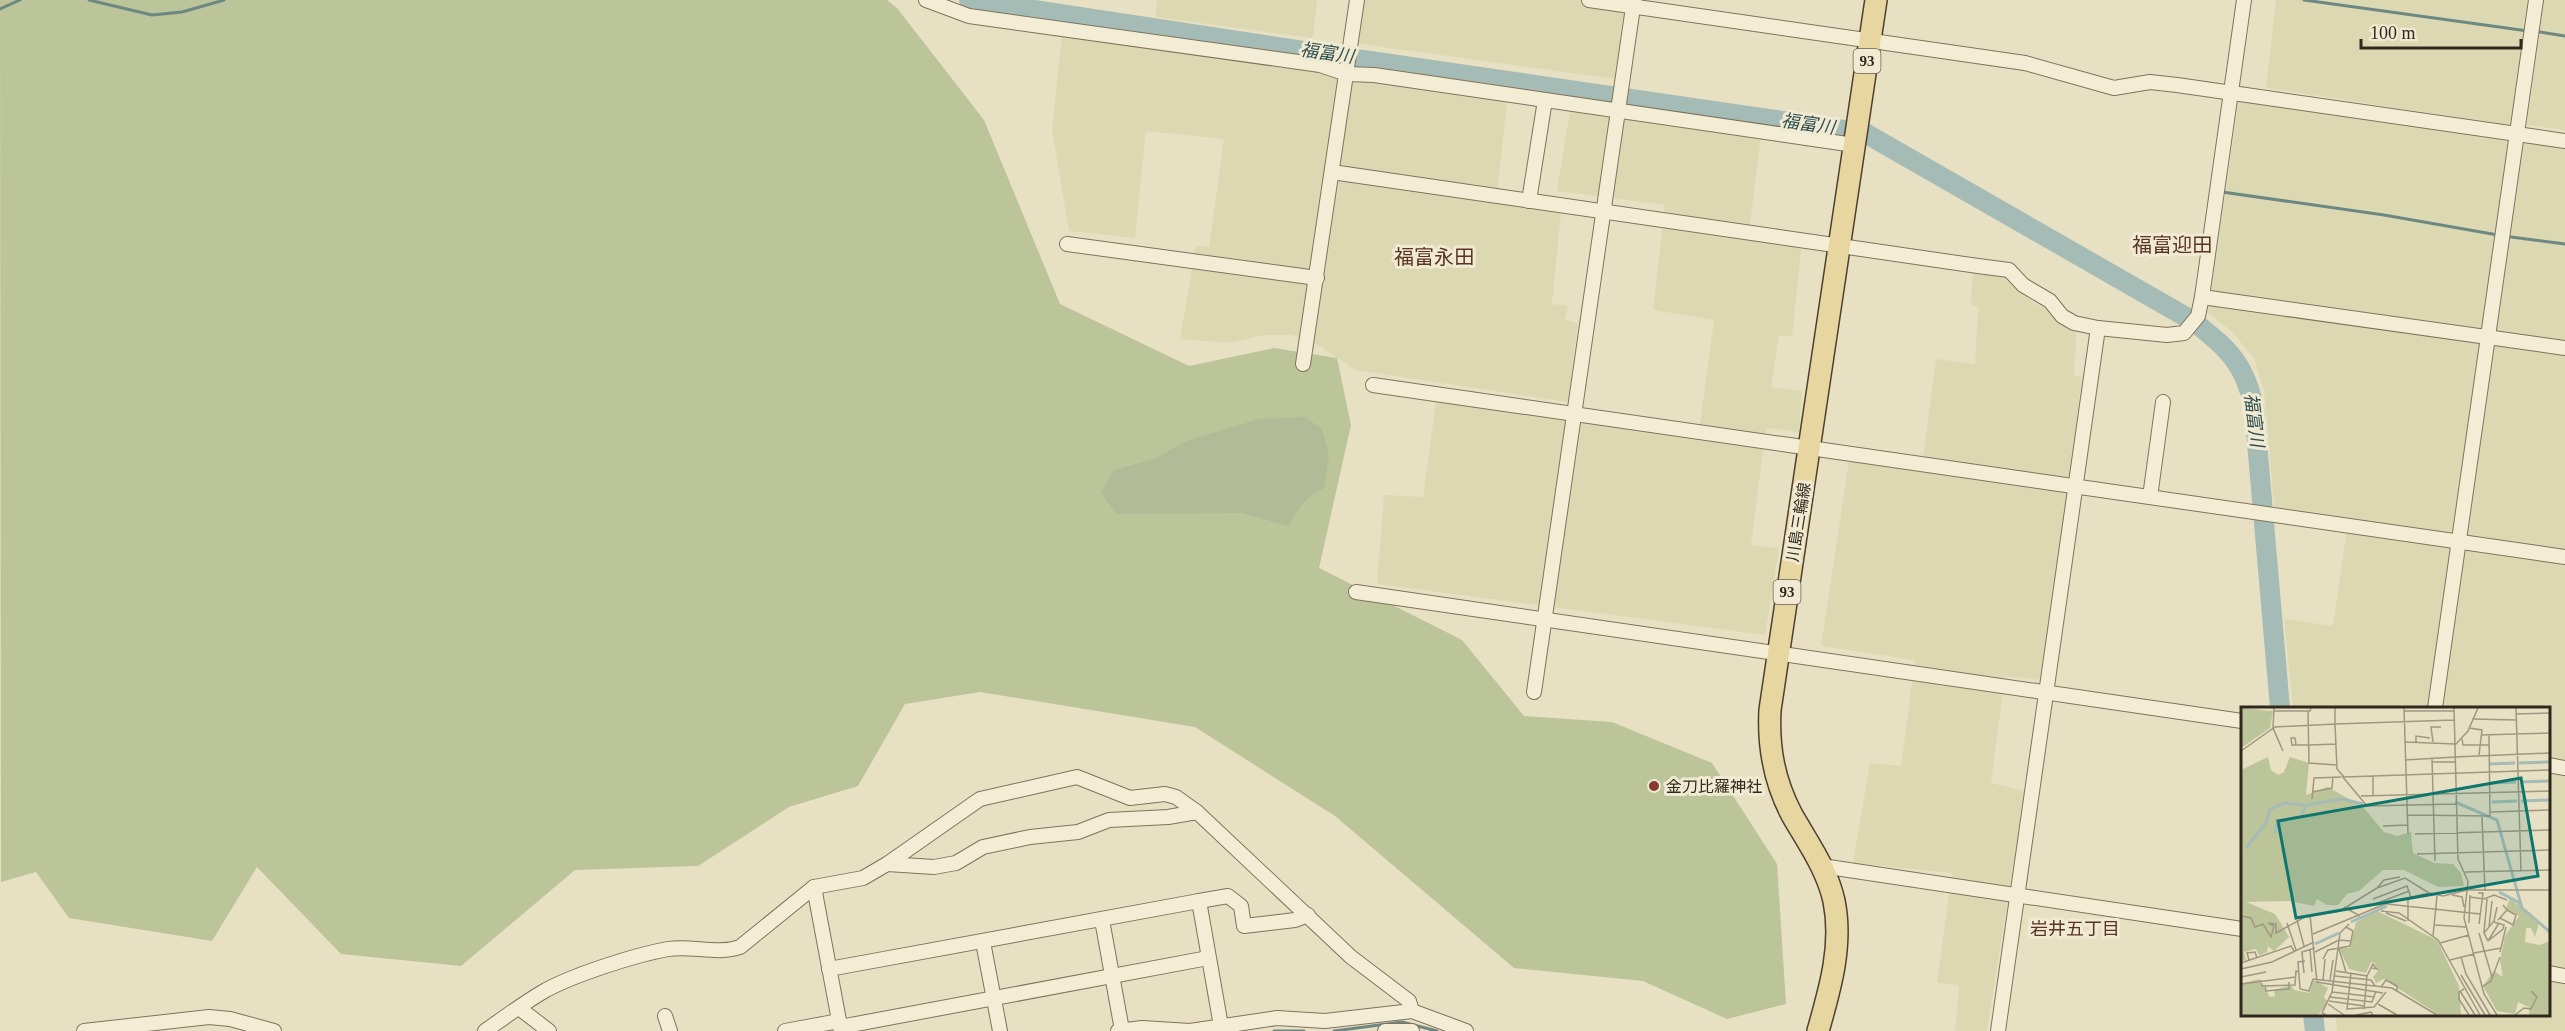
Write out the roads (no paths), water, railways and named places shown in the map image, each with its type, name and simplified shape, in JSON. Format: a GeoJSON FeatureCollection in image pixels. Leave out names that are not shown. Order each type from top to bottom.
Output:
{"type":"FeatureCollection","features":[{"type":"Feature","properties":{"kind":"main road","name":"川島三輪線"},"geometry":{"type":"LineString","coordinates":[[1818,1031],[1836,957],[1837,931],[1834,901],[1822,866],[1792,814],[1773,769],[1768,741],[1778,653],[1876,0]]}},
{"type":"Feature","properties":{"kind":"street"},"geometry":{"type":"LineString","coordinates":[[926,0],[969,16],[1320,65],[1545,100],[1855,136]]}},
{"type":"Feature","properties":{"kind":"street"},"geometry":{"type":"LineString","coordinates":[[1303,364],[1357,0]]}},
{"type":"Feature","properties":{"kind":"street"},"geometry":{"type":"LineString","coordinates":[[1589,0],[1633,3],[2025,63],[2114,88],[2150,82],[2565,141]]}},
{"type":"Feature","properties":{"kind":"street"},"geometry":{"type":"LineString","coordinates":[[1332,172],[2004,268],[2023,285],[2050,301],[2062,316],[2074,323],[2098,328],[2167,335],[2184,333],[2192,325],[2205,297],[2234,93],[2244,0]]}},
{"type":"Feature","properties":{"kind":"street"},"geometry":{"type":"LineString","coordinates":[[2435,707],[2536,0]]}},
{"type":"Feature","properties":{"kind":"street"},"geometry":{"type":"LineString","coordinates":[[1534,692],[1633,3]]}},
{"type":"Feature","properties":{"kind":"street"},"geometry":{"type":"LineString","coordinates":[[1529,201],[1545,100]]}},
{"type":"Feature","properties":{"kind":"street"},"geometry":{"type":"LineString","coordinates":[[1067,244],[1317,278]]}},
{"type":"Feature","properties":{"kind":"street"},"geometry":{"type":"LineString","coordinates":[[2205,297],[2565,348]]}},
{"type":"Feature","properties":{"kind":"street"},"geometry":{"type":"LineString","coordinates":[[1998,1031],[2098,328]]}},
{"type":"Feature","properties":{"kind":"street"},"geometry":{"type":"LineString","coordinates":[[1373,385],[1809,450],[2565,557]]}},
{"type":"Feature","properties":{"kind":"street"},"geometry":{"type":"LineString","coordinates":[[2150,497],[2163,402]]}},
{"type":"Feature","properties":{"kind":"street"},"geometry":{"type":"LineString","coordinates":[[1356,592],[2241,721]]}},
{"type":"Feature","properties":{"kind":"street"},"geometry":{"type":"LineString","coordinates":[[2550,765],[2565,768]]}},
{"type":"Feature","properties":{"kind":"street"},"geometry":{"type":"LineString","coordinates":[[485,1031],[547,990],[576,976],[666,949],[688,946],[726,951],[740,947],[814,887],[863,878],[980,799],[1077,777],[1130,798],[1165,794],[1176,797],[1197,812],[1351,957],[1409,1001],[1412,1011]]}},
{"type":"Feature","properties":{"kind":"street"},"geometry":{"type":"LineString","coordinates":[[886,864],[934,867],[956,863],[983,847],[1030,837],[1078,832],[1109,820],[1168,817],[1197,812]]}},
{"type":"Feature","properties":{"kind":"street"},"geometry":{"type":"LineString","coordinates":[[1822,866],[2241,929]]}},
{"type":"Feature","properties":{"kind":"street"},"geometry":{"type":"LineString","coordinates":[[814,887],[840,1026]]}},
{"type":"Feature","properties":{"kind":"street"},"geometry":{"type":"LineString","coordinates":[[830,969],[1228,896],[1241,906],[1244,926],[1295,920],[1308,915]]}},
{"type":"Feature","properties":{"kind":"street"},"geometry":{"type":"LineString","coordinates":[[1199,902],[1221,1026]]}},
{"type":"Feature","properties":{"kind":"street"},"geometry":{"type":"LineString","coordinates":[[1102,920],[1120,1030],[1142,1028],[1190,1031],[1277,1018],[1325,1021],[1412,1011],[1466,1031]]}},
{"type":"Feature","properties":{"kind":"street"},"geometry":{"type":"LineString","coordinates":[[983,942],[1000,1031]]}},
{"type":"Feature","properties":{"kind":"street"},"geometry":{"type":"LineString","coordinates":[[785,1031],[840,1026],[1208,958]]}},
{"type":"Feature","properties":{"kind":"street"},"geometry":{"type":"LineString","coordinates":[[2550,973],[2565,975]]}},
{"type":"Feature","properties":{"kind":"street"},"geometry":{"type":"LineString","coordinates":[[519,1008],[549,1031]]}},
{"type":"Feature","properties":{"kind":"street"},"geometry":{"type":"LineString","coordinates":[[665,1016],[670,1031]]}},
{"type":"Feature","properties":{"kind":"street"},"geometry":{"type":"LineString","coordinates":[[84,1031],[153,1027],[209,1017],[230,1019],[274,1031]]}},
{"type":"Feature","properties":{"kind":"street"},"geometry":{"type":"LineString","coordinates":[[1385,1031],[1412,1031]]}},
{"type":"Feature","properties":{"kind":"waterway"},"geometry":{"type":"LineString","coordinates":[[0,9],[20,0]]}},
{"type":"Feature","properties":{"kind":"waterway"},"geometry":{"type":"LineString","coordinates":[[89,0],[152,15],[182,12],[224,0]]}},
{"type":"Feature","properties":{"kind":"waterway","name":"福富川"},"geometry":{"type":"LineString","coordinates":[[969,0],[1865,133],[2193,321],[2233,358],[2246,379],[2254,408],[2280,707]]}},
{"type":"Feature","properties":{"kind":"waterway"},"geometry":{"type":"LineString","coordinates":[[2304,0],[2528,31]]}},
{"type":"Feature","properties":{"kind":"waterway"},"geometry":{"type":"LineString","coordinates":[[2540,32],[2565,36]]}},
{"type":"Feature","properties":{"kind":"waterway"},"geometry":{"type":"LineString","coordinates":[[2222,192],[2384,215],[2498,235]]}},
{"type":"Feature","properties":{"kind":"waterway"},"geometry":{"type":"LineString","coordinates":[[2511,237],[2565,244]]}},
{"type":"Feature","properties":{"kind":"waterway","name":"福富川"},"geometry":{"type":"LineString","coordinates":[[2313,1016],[2315,1031]]}},
{"type":"Feature","properties":{"kind":"waterway"},"geometry":{"type":"LineString","coordinates":[[1334,1031],[1402,1022],[1437,1031]]}},
{"type":"Feature","properties":{"kind":"waterway"},"geometry":{"type":"LineString","coordinates":[[1274,1031],[1304,1031]]}},
{"type":"Feature","properties":{"kind":"place","name":"金刀比羅神社"},"geometry":{"type":"Point","coordinates":[1654,786]}},
{"type":"Feature","properties":{"kind":"district","name":"福富迎田"},"geometry":{"type":"Point","coordinates":[2172,245]}},
{"type":"Feature","properties":{"kind":"district","name":"福富永田"},"geometry":{"type":"Point","coordinates":[1434,257]}},
{"type":"Feature","properties":{"kind":"district","name":"岩井五丁目"},"geometry":{"type":"Point","coordinates":[2075,929]}}]}
